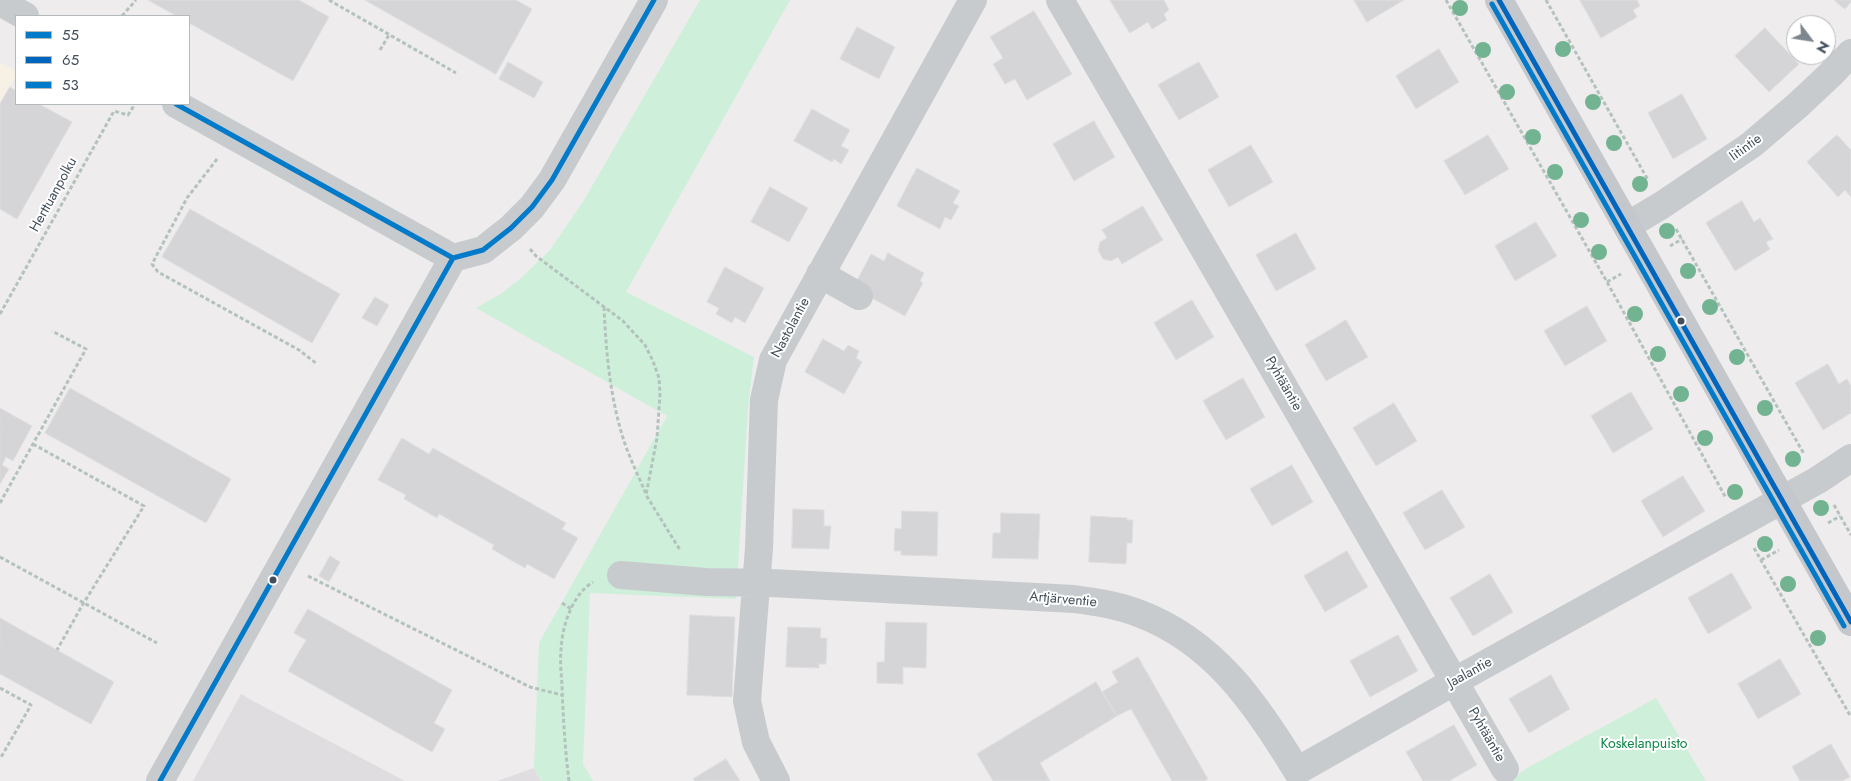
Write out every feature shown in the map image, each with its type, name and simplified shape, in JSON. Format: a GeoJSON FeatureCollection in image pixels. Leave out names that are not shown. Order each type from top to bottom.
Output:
{"type":"FeatureCollection","features":[{"type":"Feature","properties":{"kind":"main road"},"geometry":{"type":"LineString","coordinates":[[1499,0],[1851,622]]}},
{"type":"Feature","properties":{"kind":"street"},"geometry":{"type":"LineString","coordinates":[[178,105],[453,258],[483,250],[511,228],[532,207],[552,180],[654,0]]}},
{"type":"Feature","properties":{"kind":"street","name":"Nastolantie"},"geometry":{"type":"LineString","coordinates":[[776,781],[756,742],[747,701],[757,583],[764,400],[773,360],[973,0]]}},
{"type":"Feature","properties":{"kind":"street","name":"Pyhtääntie"},"geometry":{"type":"LineString","coordinates":[[1060,0],[1505,769]]}},
{"type":"Feature","properties":{"kind":"street"},"geometry":{"type":"LineString","coordinates":[[0,2],[23,15]]}},
{"type":"Feature","properties":{"kind":"street","name":"Iitintie"},"geometry":{"type":"LineString","coordinates":[[1627,226],[1662,205],[1751,145],[1798,106],[1851,53]]}},
{"type":"Feature","properties":{"kind":"street"},"geometry":{"type":"LineString","coordinates":[[160,781],[453,258]]}},
{"type":"Feature","properties":{"kind":"street"},"geometry":{"type":"LineString","coordinates":[[820,274],[858,296]]}},
{"type":"Feature","properties":{"kind":"street","name":"Jaalantie"},"geometry":{"type":"LineString","coordinates":[[1297,776],[1455,681],[1739,522],[1818,480],[1851,458]]}},
{"type":"Feature","properties":{"kind":"street","name":"Artjärventie"},"geometry":{"type":"LineString","coordinates":[[622,575],[706,582],[1074,599],[1110,604],[1138,613],[1170,627],[1215,660],[1267,721],[1297,776]]}},
{"type":"Feature","properties":{"kind":"path"},"geometry":{"type":"LineString","coordinates":[[123,15],[136,0]]}},
{"type":"Feature","properties":{"kind":"path"},"geometry":{"type":"LineString","coordinates":[[329,0],[456,73]]}},
{"type":"Feature","properties":{"kind":"path"},"geometry":{"type":"LineString","coordinates":[[1446,0],[1607,282],[1739,522],[1851,717]]}},
{"type":"Feature","properties":{"kind":"path"},"geometry":{"type":"LineString","coordinates":[[1546,0],[1851,535]]}},
{"type":"Feature","properties":{"kind":"path"},"geometry":{"type":"LineString","coordinates":[[380,50],[389,35]]}},
{"type":"Feature","properties":{"kind":"path","name":"Herttuanpolku"},"geometry":{"type":"LineString","coordinates":[[0,314],[114,112],[128,115],[134,105]]}},
{"type":"Feature","properties":{"kind":"path"},"geometry":{"type":"LineString","coordinates":[[219,156],[187,198],[152,264],[158,272],[299,350],[317,364]]}},
{"type":"Feature","properties":{"kind":"path"},"geometry":{"type":"LineString","coordinates":[[511,228],[536,256],[623,321],[645,345],[659,378],[660,394],[657,438],[646,495]]}},
{"type":"Feature","properties":{"kind":"path"},"geometry":{"type":"LineString","coordinates":[[604,307],[606,345],[613,399],[624,441],[646,495],[675,544],[706,582]]}},
{"type":"Feature","properties":{"kind":"path"},"geometry":{"type":"LineString","coordinates":[[0,503],[86,349],[52,331]]}},
{"type":"Feature","properties":{"kind":"path"},"geometry":{"type":"LineString","coordinates":[[33,444],[144,506],[83,604],[57,650]]}},
{"type":"Feature","properties":{"kind":"path"},"geometry":{"type":"LineString","coordinates":[[0,557],[156,643]]}},
{"type":"Feature","properties":{"kind":"path"},"geometry":{"type":"LineString","coordinates":[[303,573],[530,687],[562,695]]}},
{"type":"Feature","properties":{"kind":"path"},"geometry":{"type":"LineString","coordinates":[[569,781],[562,695],[561,649],[565,627],[571,608],[581,591],[604,576],[622,575]]}},
{"type":"Feature","properties":{"kind":"path"},"geometry":{"type":"LineString","coordinates":[[562,603],[571,608]]}},
{"type":"Feature","properties":{"kind":"path"},"geometry":{"type":"LineString","coordinates":[[0,688],[32,705],[0,759]]}},
{"type":"Feature","properties":{"kind":"shaded area"},"geometry":{"type":"Polygon","coordinates":[[[0,62],[15,70],[15,77],[0,104],[0,62]]]}},
{"type":"Feature","properties":{"kind":"shaded area"},"geometry":{"type":"Polygon","coordinates":[[[241,694],[253,701],[405,781],[193,781],[241,694]]]}},
{"type":"Feature","properties":{"kind":"shaded area"},"geometry":{"type":"Polygon","coordinates":[[[534,768],[541,781],[497,781],[534,768]]]}},
{"type":"Feature","properties":{"kind":"green space"},"geometry":{"type":"Polygon","coordinates":[[[700,0],[790,0],[626,292],[754,357],[748,408],[736,599],[590,593],[583,764],[593,781],[541,781],[534,768],[539,643],[667,416],[476,308],[502,293],[520,279],[550,250],[584,200],[700,0]]]}},
{"type":"Feature","properties":{"kind":"green space","name":"Koskelanpuisto"},"geometry":{"type":"Polygon","coordinates":[[[1656,698],[1706,781],[1509,781],[1527,768],[1656,698]]]}},
{"type":"Feature","properties":{"kind":"building"},"geometry":{"type":"Polygon","coordinates":[[[148,0],[299,0],[329,17],[293,81],[190,24],[190,15],[175,15],[148,0]]]}},
{"type":"Feature","properties":{"kind":"building"},"geometry":{"type":"Polygon","coordinates":[[[365,0],[516,0],[532,9],[496,74],[365,0]]]}},
{"type":"Feature","properties":{"kind":"building"},"geometry":{"type":"Polygon","coordinates":[[[1110,0],[1164,0],[1169,10],[1164,14],[1167,20],[1152,29],[1148,22],[1130,33],[1110,0]]]}},
{"type":"Feature","properties":{"kind":"building"},"geometry":{"type":"Polygon","coordinates":[[[1354,0],[1404,0],[1367,22],[1354,0]]]}},
{"type":"Feature","properties":{"kind":"building"},"geometry":{"type":"Polygon","coordinates":[[[1580,0],[1637,0],[1640,6],[1633,10],[1637,17],[1601,38],[1580,0]]]}},
{"type":"Feature","properties":{"kind":"building"},"geometry":{"type":"Polygon","coordinates":[[[1834,0],[1851,0],[1851,2],[1845,9],[1834,0]]]}},
{"type":"Feature","properties":{"kind":"building"},"geometry":{"type":"Polygon","coordinates":[[[1034,11],[1072,74],[1027,100],[1015,79],[1005,84],[993,64],[1003,58],[990,37],[1034,11]]]}},
{"type":"Feature","properties":{"kind":"building"},"geometry":{"type":"Polygon","coordinates":[[[857,27],[895,47],[879,79],[840,59],[857,27]]]}},
{"type":"Feature","properties":{"kind":"building"},"geometry":{"type":"Polygon","coordinates":[[[1765,28],[1786,50],[1786,65],[1798,65],[1769,92],[1735,56],[1765,28]]]}},
{"type":"Feature","properties":{"kind":"building"},"geometry":{"type":"Polygon","coordinates":[[[1439,49],[1459,82],[1416,109],[1396,76],[1439,49]]]}},
{"type":"Feature","properties":{"kind":"building"},"geometry":{"type":"Polygon","coordinates":[[[508,62],[543,82],[534,98],[499,79],[508,62]]]}},
{"type":"Feature","properties":{"kind":"building"},"geometry":{"type":"Polygon","coordinates":[[[1199,62],[1219,97],[1179,120],[1158,85],[1199,62]]]}},
{"type":"Feature","properties":{"kind":"building"},"geometry":{"type":"Polygon","coordinates":[[[10,87],[15,90],[15,105],[41,105],[72,122],[17,219],[0,209],[0,104],[10,87]]]}},
{"type":"Feature","properties":{"kind":"building"},"geometry":{"type":"Polygon","coordinates":[[[1682,94],[1707,139],[1673,159],[1648,113],[1682,94]]]}},
{"type":"Feature","properties":{"kind":"building"},"geometry":{"type":"Polygon","coordinates":[[[812,109],[850,130],[841,146],[849,150],[841,164],[834,159],[832,162],[794,141],[812,109]]]}},
{"type":"Feature","properties":{"kind":"building"},"geometry":{"type":"Polygon","coordinates":[[[1094,121],[1115,157],[1074,181],[1053,144],[1094,121]]]}},
{"type":"Feature","properties":{"kind":"building"},"geometry":{"type":"Polygon","coordinates":[[[1488,135],[1509,169],[1465,195],[1444,161],[1488,135]]]}},
{"type":"Feature","properties":{"kind":"building"},"geometry":{"type":"Polygon","coordinates":[[[1837,135],[1851,150],[1851,197],[1845,190],[1838,197],[1807,162],[1837,135]]]}},
{"type":"Feature","properties":{"kind":"building"},"geometry":{"type":"Polygon","coordinates":[[[1251,145],[1273,182],[1229,207],[1208,170],[1251,145]]]}},
{"type":"Feature","properties":{"kind":"building"},"geometry":{"type":"Polygon","coordinates":[[[917,168],[960,191],[953,203],[959,206],[951,220],[945,217],[940,229],[897,206],[917,168]]]}},
{"type":"Feature","properties":{"kind":"building"},"geometry":{"type":"Polygon","coordinates":[[[770,187],[808,208],[789,242],[751,222],[770,187]]]}},
{"type":"Feature","properties":{"kind":"building"},"geometry":{"type":"Polygon","coordinates":[[[1742,201],[1754,222],[1760,218],[1773,239],[1766,242],[1770,249],[1735,271],[1706,223],[1742,201]]]}},
{"type":"Feature","properties":{"kind":"building"},"geometry":{"type":"Polygon","coordinates":[[[1143,206],[1163,240],[1122,264],[1118,257],[1111,261],[1103,259],[1098,250],[1100,242],[1107,238],[1102,230],[1143,206]]]}},
{"type":"Feature","properties":{"kind":"building"},"geometry":{"type":"Polygon","coordinates":[[[190,209],[340,294],[312,343],[162,257],[190,209]]]}},
{"type":"Feature","properties":{"kind":"building"},"geometry":{"type":"Polygon","coordinates":[[[1536,222],[1557,256],[1515,281],[1495,246],[1536,222]]]}},
{"type":"Feature","properties":{"kind":"building"},"geometry":{"type":"Polygon","coordinates":[[[1296,233],[1316,269],[1276,291],[1256,255],[1296,233]]]}},
{"type":"Feature","properties":{"kind":"building"},"geometry":{"type":"Polygon","coordinates":[[[888,253],[924,273],[920,281],[923,283],[905,316],[853,288],[871,254],[884,261],[888,253]]]}},
{"type":"Feature","properties":{"kind":"building"},"geometry":{"type":"Polygon","coordinates":[[[725,267],[764,288],[745,323],[735,317],[732,323],[716,314],[719,308],[707,302],[725,267]]]}},
{"type":"Feature","properties":{"kind":"building"},"geometry":{"type":"Polygon","coordinates":[[[375,297],[389,305],[377,326],[362,318],[375,297]]]}},
{"type":"Feature","properties":{"kind":"building"},"geometry":{"type":"Polygon","coordinates":[[[1192,300],[1214,337],[1176,360],[1154,323],[1192,300]]]}},
{"type":"Feature","properties":{"kind":"building"},"geometry":{"type":"Polygon","coordinates":[[[1587,306],[1607,341],[1565,366],[1544,331],[1587,306]]]}},
{"type":"Feature","properties":{"kind":"building"},"geometry":{"type":"Polygon","coordinates":[[[1346,320],[1368,357],[1326,381],[1305,345],[1346,320]]]}},
{"type":"Feature","properties":{"kind":"building"},"geometry":{"type":"Polygon","coordinates":[[[823,339],[844,351],[848,345],[859,351],[856,358],[862,362],[844,394],[805,372],[823,339]]]}},
{"type":"Feature","properties":{"kind":"building"},"geometry":{"type":"Polygon","coordinates":[[[1828,364],[1839,384],[1847,379],[1851,386],[1851,413],[1823,430],[1795,383],[1828,364]]]}},
{"type":"Feature","properties":{"kind":"building"},"geometry":{"type":"Polygon","coordinates":[[[1243,378],[1265,417],[1226,440],[1203,401],[1243,378]]]}},
{"type":"Feature","properties":{"kind":"building"},"geometry":{"type":"Polygon","coordinates":[[[70,388],[231,479],[206,523],[45,433],[70,388]]]}},
{"type":"Feature","properties":{"kind":"building"},"geometry":{"type":"Polygon","coordinates":[[[1631,392],[1653,429],[1613,453],[1591,416],[1631,392]]]}},
{"type":"Feature","properties":{"kind":"building"},"geometry":{"type":"Polygon","coordinates":[[[1394,403],[1417,441],[1376,466],[1353,428],[1394,403]]]}},
{"type":"Feature","properties":{"kind":"building"},"geometry":{"type":"Polygon","coordinates":[[[0,408],[32,426],[13,461],[6,457],[2,465],[9,469],[0,484],[0,408]]]}},
{"type":"Feature","properties":{"kind":"building"},"geometry":{"type":"Polygon","coordinates":[[[402,438],[429,454],[433,448],[566,523],[562,529],[578,538],[554,579],[527,564],[525,568],[509,559],[492,549],[494,545],[439,514],[437,518],[404,499],[406,495],[378,480],[402,438]]]}},
{"type":"Feature","properties":{"kind":"building"},"geometry":{"type":"Polygon","coordinates":[[[1292,465],[1313,502],[1272,526],[1250,489],[1292,465]]]}},
{"type":"Feature","properties":{"kind":"building"},"geometry":{"type":"Polygon","coordinates":[[[1683,476],[1705,511],[1663,537],[1641,501],[1683,476]]]}},
{"type":"Feature","properties":{"kind":"building"},"geometry":{"type":"Polygon","coordinates":[[[1442,490],[1465,527],[1425,550],[1403,513],[1442,490]]]}},
{"type":"Feature","properties":{"kind":"building"},"geometry":{"type":"Polygon","coordinates":[[[793,509],[824,510],[824,526],[831,526],[829,549],[792,548],[793,509]]]}},
{"type":"Feature","properties":{"kind":"building"},"geometry":{"type":"Polygon","coordinates":[[[902,511],[938,512],[937,556],[901,555],[901,551],[894,551],[895,528],[901,529],[902,511]]]}},
{"type":"Feature","properties":{"kind":"building"},"geometry":{"type":"Polygon","coordinates":[[[1001,513],[1040,514],[1038,559],[992,558],[993,533],[1000,533],[1001,513]]]}},
{"type":"Feature","properties":{"kind":"building"},"geometry":{"type":"Polygon","coordinates":[[[1091,516],[1133,520],[1132,543],[1127,543],[1126,564],[1089,562],[1091,516]]]}},
{"type":"Feature","properties":{"kind":"building"},"geometry":{"type":"Polygon","coordinates":[[[1347,551],[1368,587],[1325,612],[1304,576],[1347,551]]]}},
{"type":"Feature","properties":{"kind":"building"},"geometry":{"type":"Polygon","coordinates":[[[330,556],[340,562],[329,582],[319,576],[330,556]]]}},
{"type":"Feature","properties":{"kind":"building"},"geometry":{"type":"Polygon","coordinates":[[[1732,573],[1752,608],[1708,634],[1688,598],[1732,573]]]}},
{"type":"Feature","properties":{"kind":"building"},"geometry":{"type":"Polygon","coordinates":[[[1490,574],[1513,612],[1473,636],[1450,598],[1490,574]]]}},
{"type":"Feature","properties":{"kind":"building"},"geometry":{"type":"Polygon","coordinates":[[[308,609],[452,690],[434,723],[445,729],[432,752],[288,671],[306,640],[294,633],[308,609]]]}},
{"type":"Feature","properties":{"kind":"building"},"geometry":{"type":"Polygon","coordinates":[[[690,615],[735,617],[732,697],[687,695],[690,615]]]}},
{"type":"Feature","properties":{"kind":"building"},"geometry":{"type":"Polygon","coordinates":[[[0,618],[114,682],[91,724],[0,674],[0,618]]]}},
{"type":"Feature","properties":{"kind":"building"},"geometry":{"type":"Polygon","coordinates":[[[886,622],[927,623],[926,668],[903,667],[903,684],[877,683],[877,662],[884,662],[886,622]]]}},
{"type":"Feature","properties":{"kind":"building"},"geometry":{"type":"Polygon","coordinates":[[[788,627],[821,628],[820,638],[827,638],[826,664],[819,664],[819,668],[786,667],[788,627]]]}},
{"type":"Feature","properties":{"kind":"building"},"geometry":{"type":"Polygon","coordinates":[[[1398,635],[1418,671],[1370,697],[1350,661],[1398,635]]]}},
{"type":"Feature","properties":{"kind":"building"},"geometry":{"type":"Polygon","coordinates":[[[1138,657],[1208,779],[1204,781],[1172,781],[1131,709],[1117,716],[1102,692],[1118,682],[1112,672],[1138,657]]]}},
{"type":"Feature","properties":{"kind":"building"},"geometry":{"type":"Polygon","coordinates":[[[1780,659],[1801,694],[1758,719],[1738,684],[1780,659]]]}},
{"type":"Feature","properties":{"kind":"building"},"geometry":{"type":"Polygon","coordinates":[[[1551,675],[1570,709],[1529,733],[1509,699],[1551,675]]]}},
{"type":"Feature","properties":{"kind":"building"},"geometry":{"type":"Polygon","coordinates":[[[1096,682],[1117,716],[1040,763],[1050,781],[993,781],[977,754],[1096,682]]]}},
{"type":"Feature","properties":{"kind":"building"},"geometry":{"type":"Polygon","coordinates":[[[1454,725],[1477,765],[1449,781],[1423,781],[1406,752],[1454,725]]]}},
{"type":"Feature","properties":{"kind":"building"},"geometry":{"type":"Polygon","coordinates":[[[1831,744],[1850,777],[1842,781],[1800,781],[1792,767],[1831,744]]]}},
{"type":"Feature","properties":{"kind":"building"},"geometry":{"type":"Polygon","coordinates":[[[726,759],[740,781],[695,781],[693,779],[726,759]]]}},
{"type":"Feature","properties":{"kind":"transit line","name":"55"},"geometry":{"type":"LineString","coordinates":[[453,258],[483,250],[511,228],[532,207],[552,180],[654,0]]}},
{"type":"Feature","properties":{"kind":"transit line","name":"65"},"geometry":{"type":"LineString","coordinates":[[1499,0],[1851,622]]}},
{"type":"Feature","properties":{"kind":"transit line","name":"53"},"geometry":{"type":"LineString","coordinates":[[1492,4],[1844,626]]}},
{"type":"Feature","properties":{"kind":"transit line","name":"55"},"geometry":{"type":"LineString","coordinates":[[178,105],[453,258]]}},
{"type":"Feature","properties":{"kind":"transit line","name":"55"},"geometry":{"type":"LineString","coordinates":[[160,781],[453,258]]}}]}
